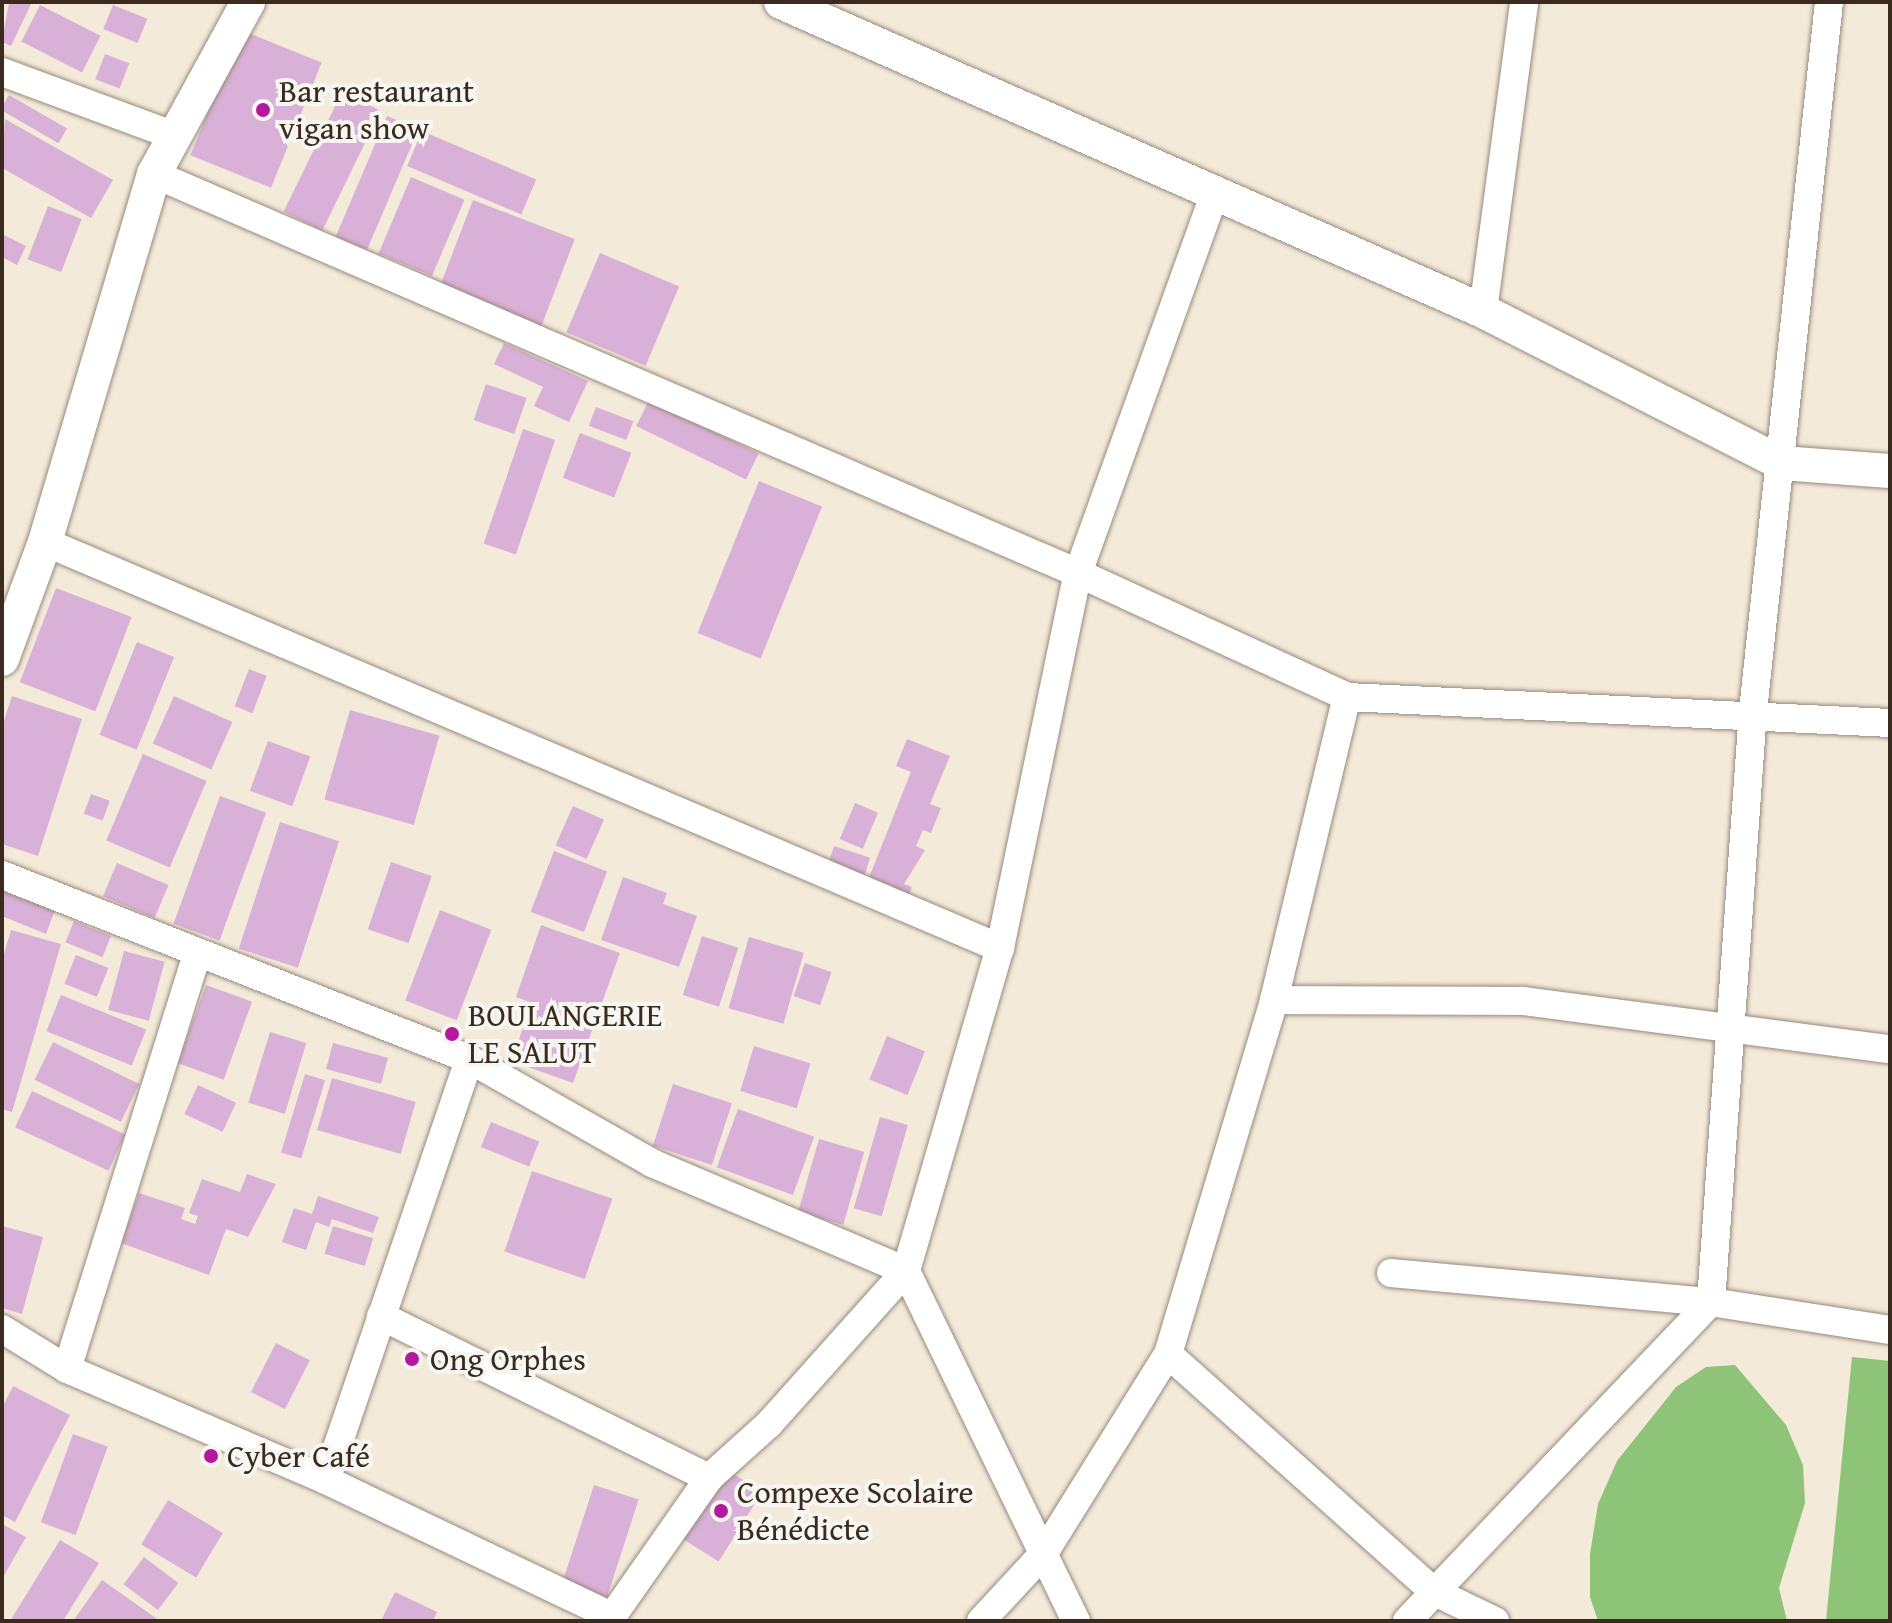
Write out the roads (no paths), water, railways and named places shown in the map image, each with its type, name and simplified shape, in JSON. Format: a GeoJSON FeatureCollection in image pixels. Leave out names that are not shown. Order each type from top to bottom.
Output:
{"type":"FeatureCollection","features":[{"type":"Feature","properties":{"kind":"street"},"geometry":{"type":"LineString","coordinates":[[2,659],[45,542],[154,174],[172,135],[248,2]]}},
{"type":"Feature","properties":{"kind":"street"},"geometry":{"type":"LineString","coordinates":[[781,2],[1214,196],[1483,311],[1781,463],[1890,471]]}},
{"type":"Feature","properties":{"kind":"street"},"geometry":{"type":"LineString","coordinates":[[1483,311],[1524,2]]}},
{"type":"Feature","properties":{"kind":"street"},"geometry":{"type":"LineString","coordinates":[[1407,1621],[1711,1302],[1753,711],[1829,2]]}},
{"type":"Feature","properties":{"kind":"street"},"geometry":{"type":"LineString","coordinates":[[2,72],[172,135]]}},
{"type":"Feature","properties":{"kind":"street"},"geometry":{"type":"LineString","coordinates":[[154,174],[1078,573],[1347,697],[1753,711],[1890,723]]}},
{"type":"Feature","properties":{"kind":"street"},"geometry":{"type":"LineString","coordinates":[[2,1329],[67,1369],[326,1480],[611,1619],[709,1478],[769,1424],[906,1271],[1000,948],[1078,573],[1214,196]]}},
{"type":"Feature","properties":{"kind":"street"},"geometry":{"type":"LineString","coordinates":[[45,542],[1000,948]]}},
{"type":"Feature","properties":{"kind":"street"},"geometry":{"type":"LineString","coordinates":[[981,1621],[1044,1553],[1168,1354],[1274,1000],[1347,697]]}},
{"type":"Feature","properties":{"kind":"street"},"geometry":{"type":"LineString","coordinates":[[2,875],[196,957],[469,1059],[652,1163],[906,1271],[1076,1621]]}},
{"type":"Feature","properties":{"kind":"street"},"geometry":{"type":"LineString","coordinates":[[67,1369],[196,957]]}},
{"type":"Feature","properties":{"kind":"street"},"geometry":{"type":"LineString","coordinates":[[1274,1000],[1523,1001],[1890,1049]]}},
{"type":"Feature","properties":{"kind":"street"},"geometry":{"type":"LineString","coordinates":[[326,1480],[469,1059]]}},
{"type":"Feature","properties":{"kind":"street"},"geometry":{"type":"LineString","coordinates":[[1391,1273],[1711,1302],[1890,1330]]}},
{"type":"Feature","properties":{"kind":"street"},"geometry":{"type":"LineString","coordinates":[[381,1316],[709,1478]]}},
{"type":"Feature","properties":{"kind":"street"},"geometry":{"type":"LineString","coordinates":[[1168,1354],[1433,1591],[1495,1621]]}},
{"type":"Feature","properties":{"kind":"place","name":"Bar restaurant vigan show"},"geometry":{"type":"Point","coordinates":[263,110]}},
{"type":"Feature","properties":{"kind":"place","name":"BOULANGERIE LE SALUT"},"geometry":{"type":"Point","coordinates":[452,1034]}},
{"type":"Feature","properties":{"kind":"place","name":"Ong Orphes"},"geometry":{"type":"Point","coordinates":[412,1359]}},
{"type":"Feature","properties":{"kind":"place","name":"Cyber Café"},"geometry":{"type":"Point","coordinates":[211,1456]}},
{"type":"Feature","properties":{"kind":"place","name":"Compexe Scolaire Bénédicte"},"geometry":{"type":"Point","coordinates":[721,1511]}}]}
